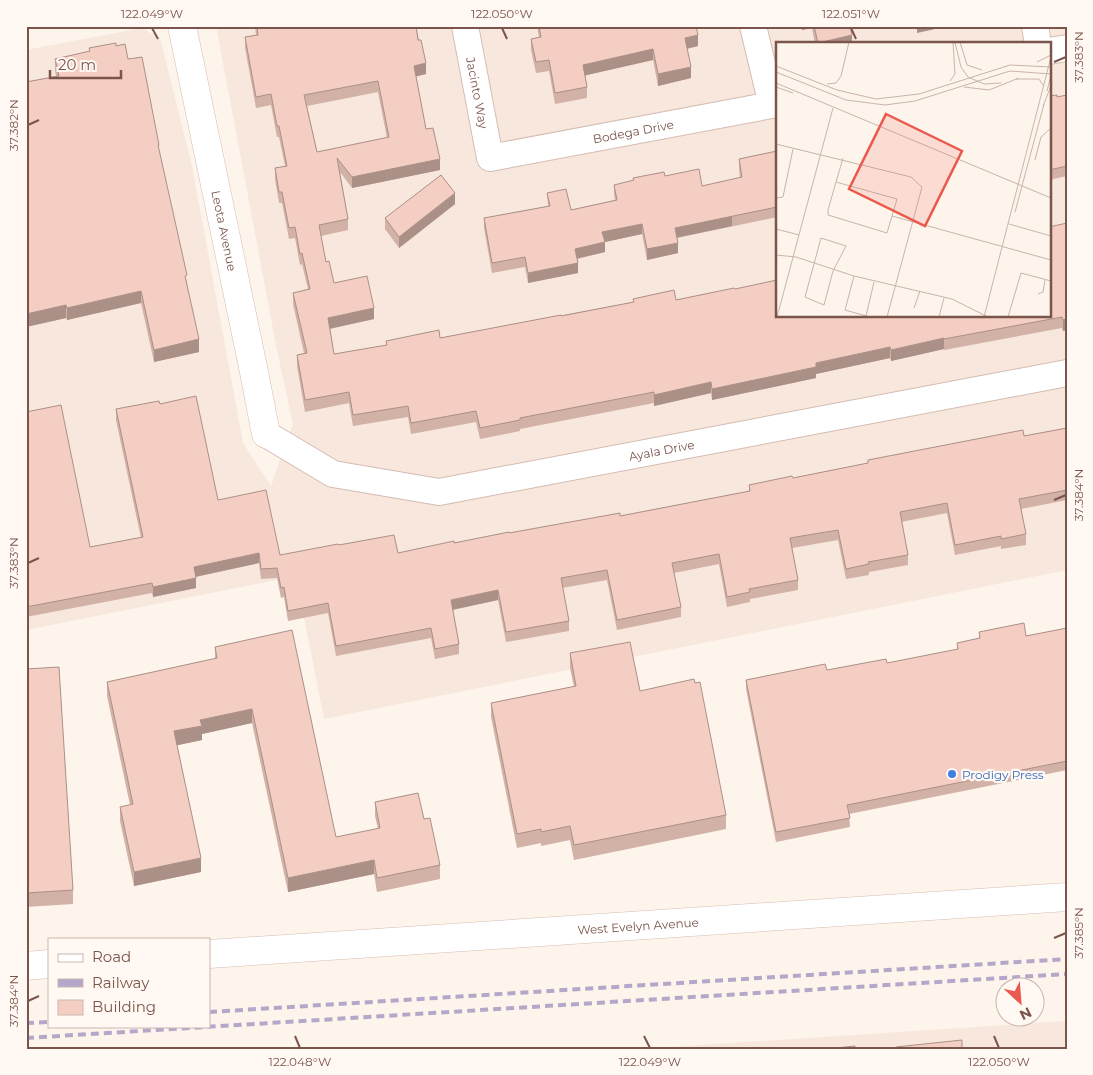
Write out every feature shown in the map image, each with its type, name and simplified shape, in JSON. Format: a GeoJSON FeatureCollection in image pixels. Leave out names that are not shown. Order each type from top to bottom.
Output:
{"type":"FeatureCollection","features":[{"type":"Feature","properties":{"kind":"main road","name":"Leota Avenue"},"geometry":{"type":"LineString","coordinates":[[182,26],[266,434]]}},
{"type":"Feature","properties":{"kind":"main road","name":"West Evelyn Avenue"},"geometry":{"type":"LineString","coordinates":[[210,954],[1067,897]]}},
{"type":"Feature","properties":{"kind":"main road"},"geometry":{"type":"LineString","coordinates":[[26,966],[48,964]]}},
{"type":"Feature","properties":{"kind":"street","name":"Jacinto Way"},"geometry":{"type":"LineString","coordinates":[[465,26],[490,158]]}},
{"type":"Feature","properties":{"kind":"street"},"geometry":{"type":"LineString","coordinates":[[753,26],[774,104]]}},
{"type":"Feature","properties":{"kind":"street"},"geometry":{"type":"LineString","coordinates":[[1035,26],[1038,42]]}},
{"type":"Feature","properties":{"kind":"street"},"geometry":{"type":"LineString","coordinates":[[1050,51],[1067,48]]}},
{"type":"Feature","properties":{"kind":"street","name":"Bodega Drive"},"geometry":{"type":"LineString","coordinates":[[490,158],[774,104]]}},
{"type":"Feature","properties":{"kind":"street","name":"Ayala Drive"},"geometry":{"type":"LineString","coordinates":[[266,434],[332,474],[439,492],[1067,373]]}},
{"type":"Feature","properties":{"kind":"shaded area"},"geometry":{"type":"Polygon","coordinates":[[[216,26],[1067,26],[1067,570],[324,719],[296,576],[26,630],[26,50],[142,28],[160,38],[192,166],[243,443],[271,486],[293,424],[277,350],[216,26]]]}},
{"type":"Feature","properties":{"kind":"shaded area"},"geometry":{"type":"Polygon","coordinates":[[[1067,1021],[1067,1049],[640,1049],[996,1026],[996,1028],[1046,1028],[1046,1022],[1067,1021]]]}},
{"type":"Feature","properties":{"kind":"building"},"geometry":{"type":"Polygon","coordinates":[[[257,26],[416,26],[418,40],[421,40],[426,63],[414,66],[426,129],[433,128],[440,159],[352,177],[337,158],[348,219],[319,225],[326,262],[329,261],[334,283],[367,276],[374,308],[328,318],[334,354],[387,345],[386,341],[439,330],[440,338],[561,316],[634,302],[633,299],[674,290],[676,300],[776,280],[776,318],[1050,318],[1050,227],[1067,223],[1067,319],[1063,320],[1062,317],[944,338],[891,350],[890,347],[816,363],[816,367],[712,389],[711,382],[654,395],[654,392],[520,418],[520,420],[480,428],[476,411],[411,423],[408,406],[353,415],[349,392],[305,400],[297,355],[307,353],[293,293],[310,289],[295,227],[289,228],[282,192],[279,192],[275,168],[287,166],[271,94],[256,97],[245,37],[258,35],[257,26]],[[378,81],[304,95],[317,152],[389,137],[378,81]]]}},
{"type":"Feature","properties":{"kind":"building"},"geometry":{"type":"Polygon","coordinates":[[[539,26],[696,26],[698,35],[685,38],[691,67],[658,74],[653,49],[583,65],[587,87],[555,93],[549,60],[536,62],[531,39],[541,37],[539,26]]]}},
{"type":"Feature","properties":{"kind":"building"},"geometry":{"type":"Polygon","coordinates":[[[814,26],[850,26],[852,35],[818,42],[814,26]]]}},
{"type":"Feature","properties":{"kind":"building"},"geometry":{"type":"Polygon","coordinates":[[[116,43],[116,46],[125,44],[128,59],[142,57],[158,145],[199,339],[154,350],[141,291],[67,308],[66,305],[26,314],[26,82],[59,76],[55,59],[90,51],[89,48],[116,43]]]}},
{"type":"Feature","properties":{"kind":"building"},"geometry":{"type":"Polygon","coordinates":[[[1067,95],[1067,166],[1050,170],[1050,96],[1067,95]]]}},
{"type":"Feature","properties":{"kind":"building"},"geometry":{"type":"Polygon","coordinates":[[[776,151],[776,207],[675,228],[678,243],[647,249],[642,224],[602,232],[605,242],[575,249],[578,263],[528,273],[525,257],[492,263],[484,218],[550,206],[547,193],[566,189],[571,210],[617,200],[614,185],[634,180],[633,178],[664,172],[665,176],[699,169],[702,186],[742,177],[739,159],[776,151]]]}},
{"type":"Feature","properties":{"kind":"building"},"geometry":{"type":"Polygon","coordinates":[[[441,175],[455,193],[399,237],[385,218],[441,175]]]}},
{"type":"Feature","properties":{"kind":"building"},"geometry":{"type":"Polygon","coordinates":[[[196,396],[218,500],[266,490],[280,555],[394,535],[398,553],[454,541],[454,543],[620,513],[620,516],[750,491],[749,485],[868,463],[868,460],[1023,430],[1024,436],[1067,428],[1067,490],[1019,499],[1026,534],[1001,539],[1001,536],[955,545],[947,503],[900,512],[908,555],[868,562],[869,564],[846,569],[838,530],[790,538],[798,580],[749,589],[750,592],[727,597],[719,554],[672,563],[681,607],[617,620],[607,570],[561,578],[569,621],[506,632],[498,590],[451,600],[459,644],[435,649],[431,628],[336,646],[328,603],[288,611],[284,587],[281,588],[277,568],[261,569],[259,553],[194,567],[196,578],[153,587],[152,583],[26,607],[26,412],[61,405],[90,547],[143,537],[116,409],[159,401],[160,404],[196,396]]]}},
{"type":"Feature","properties":{"kind":"building"},"geometry":{"type":"Polygon","coordinates":[[[1024,623],[1026,636],[1067,628],[1067,761],[847,805],[850,818],[776,832],[746,680],[825,664],[827,670],[886,659],[887,663],[958,649],[957,643],[980,638],[979,632],[1024,623]]]}},
{"type":"Feature","properties":{"kind":"building"},"geometry":{"type":"Polygon","coordinates":[[[292,630],[336,837],[380,828],[375,802],[418,793],[424,819],[430,818],[440,865],[377,878],[374,860],[288,878],[252,709],[200,720],[202,726],[174,731],[201,858],[134,872],[120,807],[133,804],[107,682],[217,658],[215,647],[292,630]]]}},
{"type":"Feature","properties":{"kind":"building"},"geometry":{"type":"Polygon","coordinates":[[[630,642],[640,691],[694,679],[695,683],[700,682],[726,815],[574,845],[570,826],[541,832],[541,829],[517,834],[491,703],[576,686],[570,653],[630,642]]]}},
{"type":"Feature","properties":{"kind":"building"},"geometry":{"type":"Polygon","coordinates":[[[59,667],[73,890],[26,893],[26,669],[59,667]]]}},
{"type":"Feature","properties":{"kind":"building"},"geometry":{"type":"Polygon","coordinates":[[[962,1040],[962,1049],[896,1049],[896,1047],[962,1040]]]}},
{"type":"Feature","properties":{"kind":"building"},"geometry":{"type":"Polygon","coordinates":[[[855,1046],[855,1049],[827,1049],[855,1046]]]}},
{"type":"Feature","properties":{"kind":"railway"},"geometry":{"type":"LineString","coordinates":[[210,1012],[1067,959]]}},
{"type":"Feature","properties":{"kind":"railway"},"geometry":{"type":"LineString","coordinates":[[210,1027],[1067,974]]}},
{"type":"Feature","properties":{"kind":"railway"},"geometry":{"type":"LineString","coordinates":[[26,1023],[48,1022]]}},
{"type":"Feature","properties":{"kind":"railway"},"geometry":{"type":"LineString","coordinates":[[26,1038],[189,1028]]}},
{"type":"Feature","properties":{"kind":"place","name":"Prodigy Press"},"geometry":{"type":"Point","coordinates":[952,774]}}]}
